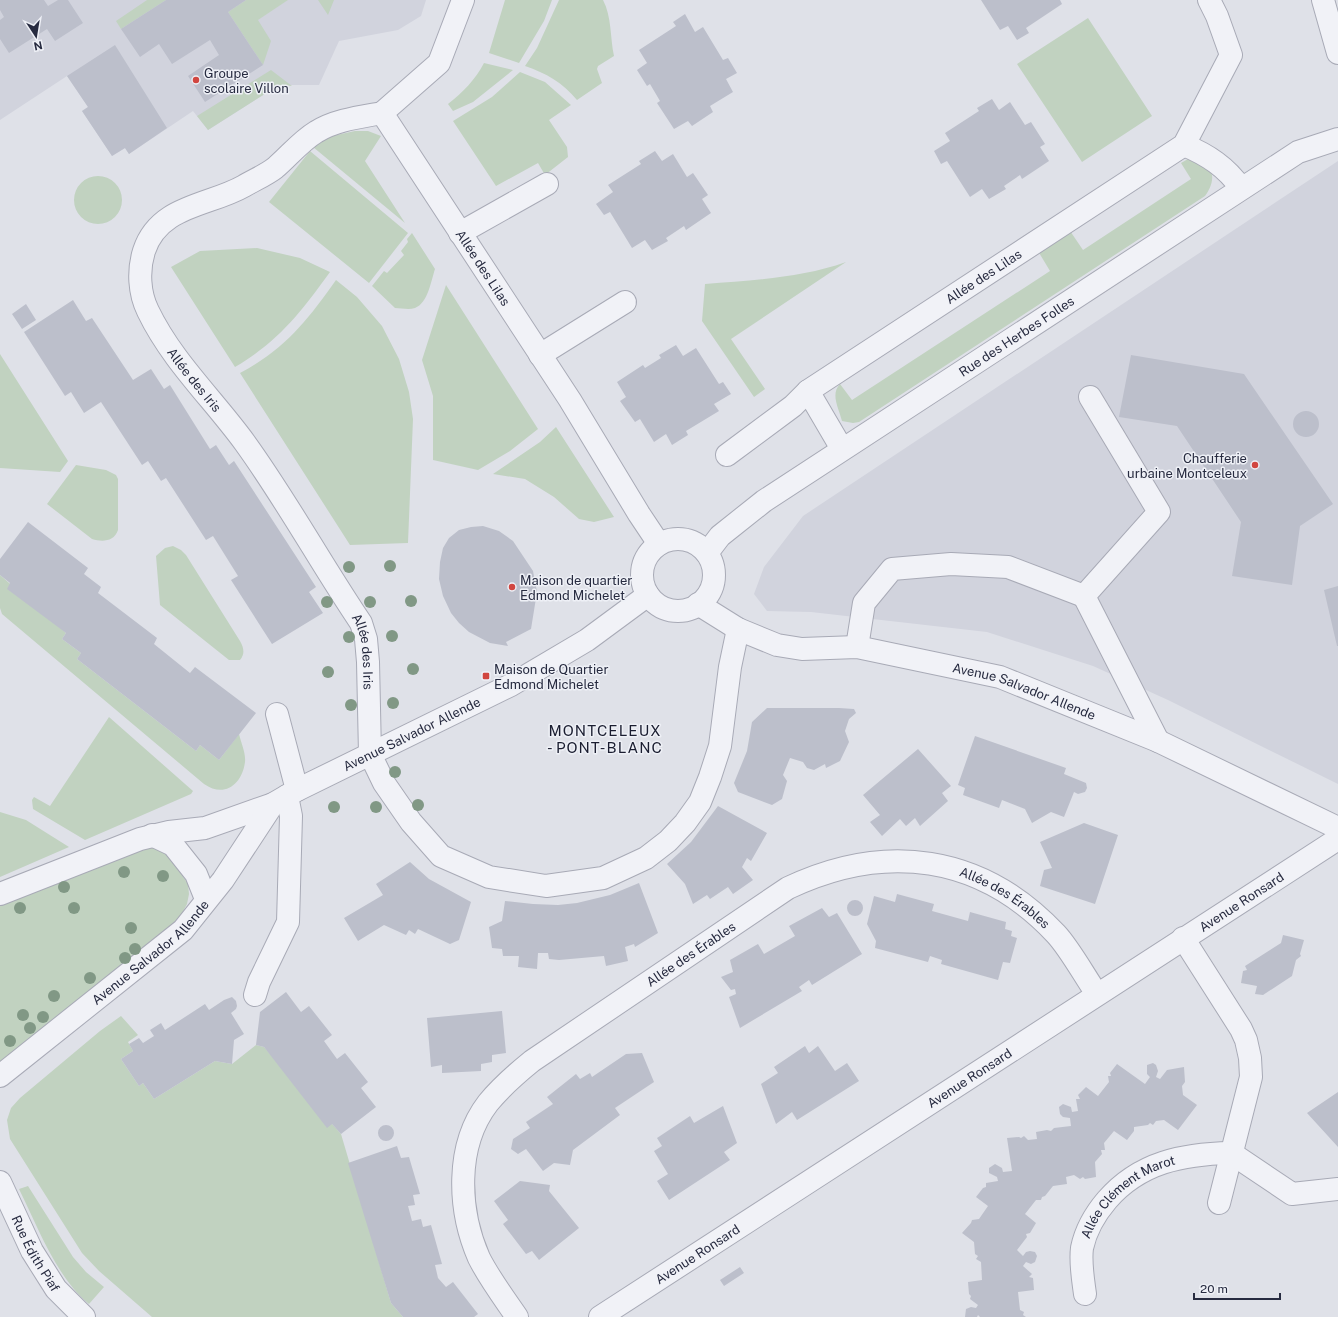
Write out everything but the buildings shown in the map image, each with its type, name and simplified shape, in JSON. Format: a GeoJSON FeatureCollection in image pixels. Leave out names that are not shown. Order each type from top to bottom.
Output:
{"type":"FeatureCollection","features":[{"type":"Feature","properties":{"kind":"street"},"geometry":{"type":"LineString","coordinates":[[382,113],[439,63],[463,0]]}},
{"type":"Feature","properties":{"kind":"street"},"geometry":{"type":"LineString","coordinates":[[1209,0],[1217,16],[1231,55],[1184,145],[1202,152],[1218,162],[1241,188]]}},
{"type":"Feature","properties":{"kind":"street"},"geometry":{"type":"LineString","coordinates":[[1323,0],[1338,53]]}},
{"type":"Feature","properties":{"kind":"street","name":"Allée des Lilas"},"geometry":{"type":"LineString","coordinates":[[382,113],[540,355],[659,544]]}},
{"type":"Feature","properties":{"kind":"street","name":"Allée des Iris"},"geometry":{"type":"LineString","coordinates":[[370,754],[368,662],[366,639],[361,623],[282,496],[224,414],[192,380],[157,328],[147,309],[141,288],[139,272],[144,250],[154,232],[167,219],[188,206],[237,190],[273,169],[316,132],[340,121],[382,113]]}},
{"type":"Feature","properties":{"kind":"street","name":"Rue des Herbes Folles"},"geometry":{"type":"LineString","coordinates":[[707,553],[720,536],[741,518],[842,449],[1298,152],[1338,139]]}},
{"type":"Feature","properties":{"kind":"street","name":"Allée des Lilas"},"geometry":{"type":"LineString","coordinates":[[727,454],[793,406],[808,391],[1184,145]]}},
{"type":"Feature","properties":{"kind":"street"},"geometry":{"type":"LineString","coordinates":[[460,233],[547,184]]}},
{"type":"Feature","properties":{"kind":"street"},"geometry":{"type":"LineString","coordinates":[[540,355],[625,302]]}},
{"type":"Feature","properties":{"kind":"street"},"geometry":{"type":"LineString","coordinates":[[808,391],[842,449]]}},
{"type":"Feature","properties":{"kind":"street"},"geometry":{"type":"LineString","coordinates":[[1084,596],[1159,512],[1090,397]]}},
{"type":"Feature","properties":{"kind":"street"},"geometry":{"type":"LineString","coordinates":[[679,539],[690,541],[707,553],[714,571],[713,581],[705,598],[698,604],[688,609],[677,610],[666,608],[656,603],[648,594],[642,577],[643,567],[646,558],[659,544],[679,539]]}},
{"type":"Feature","properties":{"kind":"street"},"geometry":{"type":"LineString","coordinates":[[857,647],[864,603],[892,569],[951,564],[1008,568],[1084,596],[1158,742]]}},
{"type":"Feature","properties":{"kind":"street","name":"Avenue Salvador Allende"},"geometry":{"type":"LineString","coordinates":[[0,894],[140,838],[205,828],[286,797],[511,685],[544,667],[587,640],[648,594]]}},
{"type":"Feature","properties":{"kind":"street","name":"Avenue Salvador Allende"},"geometry":{"type":"LineString","coordinates":[[698,604],[738,629],[777,645],[802,649],[857,647],[1000,677],[1158,742],[1338,828]]}},
{"type":"Feature","properties":{"kind":"street"},"geometry":{"type":"LineString","coordinates":[[370,754],[384,783],[411,822],[441,856],[489,877],[546,886],[603,878],[646,858],[668,841],[700,802],[720,746],[730,667],[738,629]]}},
{"type":"Feature","properties":{"kind":"street"},"geometry":{"type":"LineString","coordinates":[[256,995],[259,982],[288,922],[291,816],[286,797],[277,714]]}},
{"type":"Feature","properties":{"kind":"street","name":"Avenue Salvador Allende"},"geometry":{"type":"LineString","coordinates":[[0,1076],[183,930],[286,797]]}},
{"type":"Feature","properties":{"kind":"street"},"geometry":{"type":"LineString","coordinates":[[152,835],[173,845],[196,874],[206,899]]}},
{"type":"Feature","properties":{"kind":"street","name":"Avenue Ronsard"},"geometry":{"type":"LineString","coordinates":[[600,1317],[1338,839]]}},
{"type":"Feature","properties":{"kind":"street","name":"Allée des Érables"},"geometry":{"type":"LineString","coordinates":[[517,1317],[480,1259],[471,1238],[465,1215],[463,1190],[466,1154],[471,1134],[487,1104],[509,1079],[532,1061],[788,888],[814,875],[839,868],[885,860],[935,864],[962,872],[1011,895],[1036,914],[1058,936],[1097,994]]}},
{"type":"Feature","properties":{"kind":"street"},"geometry":{"type":"LineString","coordinates":[[1183,938],[1240,1029],[1246,1040],[1250,1058],[1251,1077],[1219,1203]]}},
{"type":"Feature","properties":{"kind":"street"},"geometry":{"type":"LineString","coordinates":[[1231,1152],[1292,1194],[1338,1189]]}},
{"type":"Feature","properties":{"kind":"street","name":"Allée Clément Marot"},"geometry":{"type":"LineString","coordinates":[[1085,1294],[1081,1269],[1082,1249],[1088,1228],[1099,1208],[1114,1192],[1134,1175],[1158,1164],[1203,1153],[1231,1152]]}},
{"type":"Feature","properties":{"kind":"street","name":"Rue Édith Piaf"},"geometry":{"type":"LineString","coordinates":[[0,1182],[32,1251],[56,1290],[84,1317]]}},
{"type":"Feature","properties":{"kind":"shaded area","name":"Groupe scolaire Villon"},"geometry":{"type":"Polygon","coordinates":[[[0,0],[426,0],[421,16],[398,30],[339,41],[319,85],[279,85],[208,130],[193,111],[129,154],[125,148],[112,156],[82,111],[88,107],[67,76],[0,120],[0,0]]]}},
{"type":"Feature","properties":{"kind":"shaded area"},"geometry":{"type":"Polygon","coordinates":[[[1338,161],[1338,784],[1168,700],[1093,666],[987,632],[811,612],[767,611],[754,594],[764,567],[803,516],[1338,161]]]}},
{"type":"Feature","properties":{"kind":"green space"},"geometry":{"type":"Polygon","coordinates":[[[147,0],[166,0],[121,29],[116,21],[147,0]]]}},
{"type":"Feature","properties":{"kind":"green space"},"geometry":{"type":"Polygon","coordinates":[[[246,0],[288,0],[258,20],[271,41],[263,65],[228,12],[246,0]]]}},
{"type":"Feature","properties":{"kind":"green space"},"geometry":{"type":"Polygon","coordinates":[[[318,0],[334,0],[328,15],[318,0]]]}},
{"type":"Feature","properties":{"kind":"green space"},"geometry":{"type":"Polygon","coordinates":[[[505,0],[552,0],[544,21],[519,63],[489,53],[505,0]]]}},
{"type":"Feature","properties":{"kind":"green space"},"geometry":{"type":"Polygon","coordinates":[[[559,0],[603,0],[608,13],[614,56],[598,66],[597,69],[602,83],[577,100],[566,88],[554,79],[525,66],[537,48],[559,0]]]}},
{"type":"Feature","properties":{"kind":"green space"},"geometry":{"type":"Polygon","coordinates":[[[1088,18],[1152,116],[1082,162],[1017,64],[1088,18]]]}},
{"type":"Feature","properties":{"kind":"green space"},"geometry":{"type":"Polygon","coordinates":[[[484,63],[513,70],[473,102],[453,111],[448,104],[459,95],[477,75],[484,63]]]}},
{"type":"Feature","properties":{"kind":"green space"},"geometry":{"type":"Polygon","coordinates":[[[271,70],[292,86],[279,85],[208,130],[197,116],[271,70]]]}},
{"type":"Feature","properties":{"kind":"green space"},"geometry":{"type":"Polygon","coordinates":[[[520,72],[545,82],[571,105],[549,120],[567,147],[568,157],[545,175],[538,163],[496,186],[453,121],[492,97],[520,72]]]}},
{"type":"Feature","properties":{"kind":"green space"},"geometry":{"type":"Polygon","coordinates":[[[355,131],[368,131],[381,136],[365,161],[405,223],[313,147],[332,136],[355,131]]]}},
{"type":"Feature","properties":{"kind":"green space"},"geometry":{"type":"Polygon","coordinates":[[[310,151],[408,233],[369,283],[269,202],[310,151]]]}},
{"type":"Feature","properties":{"kind":"green space"},"geometry":{"type":"Polygon","coordinates":[[[1188,159],[1202,165],[1211,172],[1212,183],[1205,196],[859,422],[853,423],[842,421],[835,397],[837,388],[840,384],[852,400],[1050,271],[1035,246],[1066,225],[1083,250],[1191,179],[1181,163],[1188,159]]]}},
{"type":"Feature","properties":{"kind":"green space"},"geometry":{"type":"Polygon","coordinates":[[[98,176],[107,178],[115,183],[120,191],[122,200],[120,209],[115,217],[107,222],[98,224],[89,222],[81,217],[76,209],[74,200],[76,191],[81,183],[89,178],[98,176]]]}},
{"type":"Feature","properties":{"kind":"green space"},"geometry":{"type":"Polygon","coordinates":[[[412,233],[435,269],[426,297],[419,305],[410,309],[395,308],[372,286],[384,271],[387,273],[404,255],[401,251],[408,242],[407,239],[412,233]]]}},
{"type":"Feature","properties":{"kind":"green space"},"geometry":{"type":"Polygon","coordinates":[[[257,248],[300,258],[330,272],[299,313],[277,336],[251,357],[235,367],[171,267],[200,251],[257,248]]]}},
{"type":"Feature","properties":{"kind":"green space"},"geometry":{"type":"Polygon","coordinates":[[[846,262],[731,339],[765,389],[754,397],[702,321],[705,284],[759,280],[794,275],[812,272],[846,262]]]}},
{"type":"Feature","properties":{"kind":"green space"},"geometry":{"type":"Polygon","coordinates":[[[336,280],[357,297],[382,326],[399,359],[409,392],[413,419],[408,543],[350,545],[240,373],[256,364],[283,344],[305,321],[336,280]]]}},
{"type":"Feature","properties":{"kind":"green space"},"geometry":{"type":"Polygon","coordinates":[[[446,285],[538,429],[510,451],[478,470],[433,460],[433,396],[422,360],[446,285]]]}},
{"type":"Feature","properties":{"kind":"green space"},"geometry":{"type":"Polygon","coordinates":[[[0,354],[68,461],[60,472],[0,468],[0,354]]]}},
{"type":"Feature","properties":{"kind":"green space"},"geometry":{"type":"Polygon","coordinates":[[[556,427],[614,517],[594,522],[579,519],[554,497],[525,479],[493,474],[540,442],[556,427]]]}},
{"type":"Feature","properties":{"kind":"green space"},"geometry":{"type":"Polygon","coordinates":[[[76,465],[106,470],[116,475],[118,479],[118,530],[111,539],[100,541],[92,539],[47,504],[76,465]]]}},
{"type":"Feature","properties":{"kind":"green space"},"geometry":{"type":"Polygon","coordinates":[[[173,546],[181,550],[186,555],[240,641],[243,655],[240,660],[229,660],[160,605],[156,556],[165,548],[173,546]]]}},
{"type":"Feature","properties":{"kind":"green space"},"geometry":{"type":"Polygon","coordinates":[[[0,575],[66,633],[62,639],[81,653],[77,659],[196,751],[200,745],[219,760],[239,734],[245,762],[240,777],[236,783],[231,787],[218,790],[204,784],[2,614],[0,608],[0,575]]]}},
{"type":"Feature","properties":{"kind":"green space"},"geometry":{"type":"Polygon","coordinates":[[[109,717],[193,791],[191,794],[85,840],[33,809],[32,800],[34,797],[50,806],[109,717]]]}},
{"type":"Feature","properties":{"kind":"green space"},"geometry":{"type":"Polygon","coordinates":[[[0,812],[26,820],[69,847],[0,877],[0,812]]]}},
{"type":"Feature","properties":{"kind":"green space"},"geometry":{"type":"Polygon","coordinates":[[[150,846],[167,852],[188,884],[189,894],[187,904],[178,921],[0,1064],[0,905],[122,853],[150,846]]]}},
{"type":"Feature","properties":{"kind":"green space"},"geometry":{"type":"Polygon","coordinates":[[[121,1016],[138,1035],[128,1042],[133,1051],[121,1059],[139,1086],[143,1083],[154,1099],[215,1061],[232,1064],[256,1045],[264,1047],[341,1134],[391,1303],[403,1317],[152,1317],[99,1271],[82,1253],[10,1139],[7,1120],[11,1108],[20,1098],[100,1031],[121,1016]]]}},
{"type":"Feature","properties":{"kind":"green space"},"geometry":{"type":"Polygon","coordinates":[[[28,1186],[73,1257],[86,1272],[104,1287],[89,1304],[77,1293],[67,1280],[49,1251],[19,1189],[28,1186]]]}},
{"type":"Feature","properties":{"kind":"place","name":"Groupe scolaire Villon"},"geometry":{"type":"Point","coordinates":[196,80]}},
{"type":"Feature","properties":{"kind":"place","name":"Chaufferie urbaine Montceleux"},"geometry":{"type":"Point","coordinates":[1255,465]}},
{"type":"Feature","properties":{"kind":"place","name":"Maison de quartier Edmond Michelet"},"geometry":{"type":"Point","coordinates":[512,587]}},
{"type":"Feature","properties":{"kind":"place","name":"Maison de Quartier Edmond Michelet"},"geometry":{"type":"Point","coordinates":[486,676]}},
{"type":"Feature","properties":{"kind":"district","name":"MONTCELEUX - PONT-BLANC"},"geometry":{"type":"Point","coordinates":[605,740]}}]}
